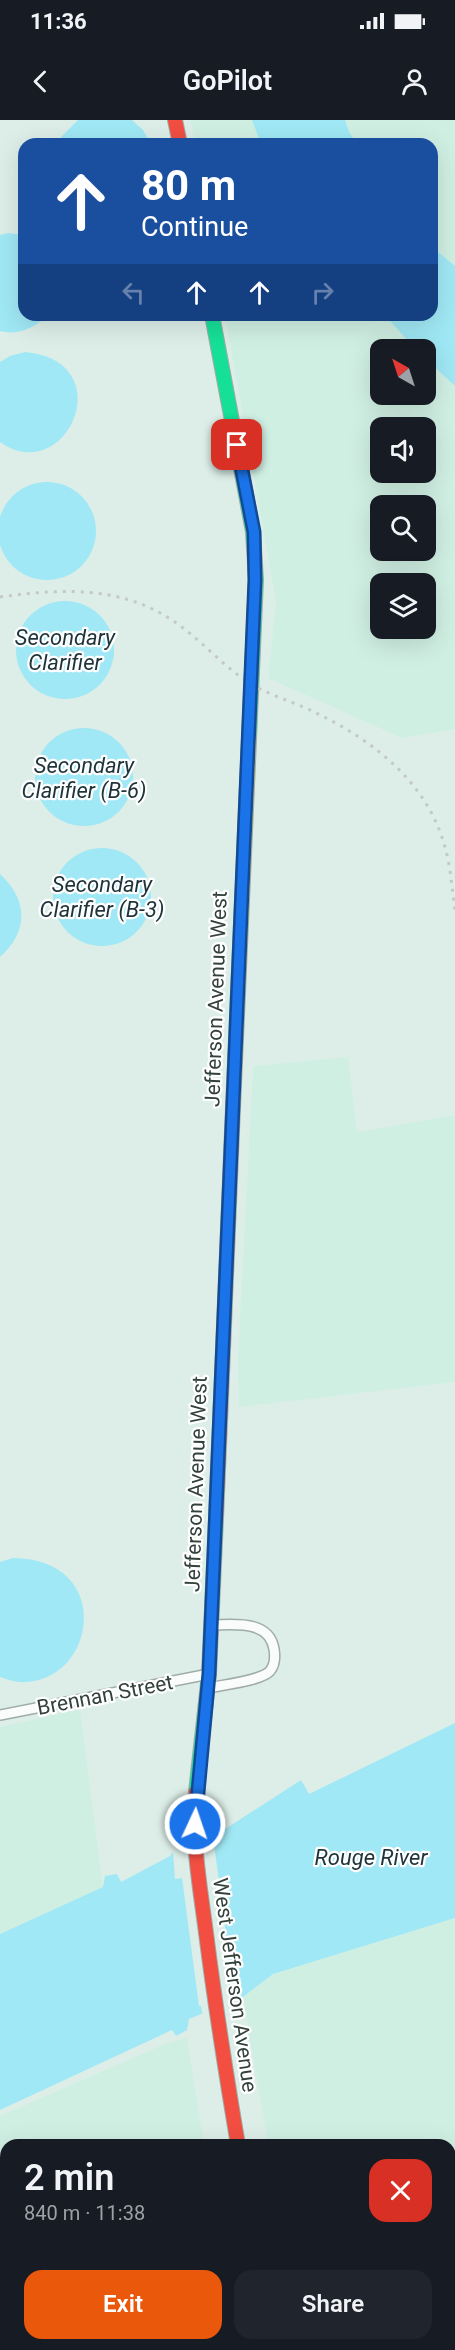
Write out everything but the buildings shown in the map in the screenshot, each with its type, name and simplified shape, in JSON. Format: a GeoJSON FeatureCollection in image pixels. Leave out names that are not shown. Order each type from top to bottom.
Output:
{"type":"FeatureCollection","features":[{"type":"Feature","properties":{"kind":"main road"},"geometry":{"type":"LineString","coordinates":[[176,120],[179,138]]}},
{"type":"Feature","properties":{"kind":"main road","name":"Jefferson Avenue West"},"geometry":{"type":"LineString","coordinates":[[208,1681],[255,580],[254,532],[213,321]]}},
{"type":"Feature","properties":{"kind":"main road","name":"West Jefferson Avenue"},"geometry":{"type":"LineString","coordinates":[[208,1681],[194,1811],[195,1837],[216,2010],[237,2139]]}},
{"type":"Feature","properties":{"kind":"street","name":"Brennan Street"},"geometry":{"type":"LineString","coordinates":[[0,1716],[208,1681],[259,1677],[270,1671],[275,1656],[273,1644],[267,1634],[247,1624],[211,1626]]}},
{"type":"Feature","properties":{"kind":"shaded area"},"geometry":{"type":"Polygon","coordinates":[[[190,120],[252,120],[259,138],[194,138],[190,120]]]}},
{"type":"Feature","properties":{"kind":"shaded area"},"geometry":{"type":"Polygon","coordinates":[[[345,120],[455,120],[455,266],[438,252],[438,138],[353,138],[345,120]]]}},
{"type":"Feature","properties":{"kind":"shaded area"},"geometry":{"type":"Polygon","coordinates":[[[226,321],[390,321],[406,339],[370,339],[370,405],[436,405],[436,368],[455,386],[455,729],[402,738],[268,678],[276,601],[226,321]]]}},
{"type":"Feature","properties":{"kind":"shaded area"},"geometry":{"type":"Polygon","coordinates":[[[348,1057],[357,1132],[455,1115],[455,1382],[239,1407],[238,1360],[253,1066],[348,1057]]]}},
{"type":"Feature","properties":{"kind":"shaded area"},"geometry":{"type":"Polygon","coordinates":[[[80,1709],[103,1887],[0,1934],[0,1727],[80,1709]]]}},
{"type":"Feature","properties":{"kind":"shaded area"},"geometry":{"type":"Polygon","coordinates":[[[455,1918],[455,2139],[267,2139],[243,1997],[273,1974],[455,1918]]]}},
{"type":"Feature","properties":{"kind":"shaded area"},"geometry":{"type":"Polygon","coordinates":[[[187,2038],[203,2139],[0,2139],[0,2116],[165,2044],[187,2038]]]}},
{"type":"Feature","properties":{"kind":"water"},"geometry":{"type":"Polygon","coordinates":[[[78,120],[132,120],[148,138],[61,138],[78,120]]]}},
{"type":"Feature","properties":{"kind":"water"},"geometry":{"type":"Polygon","coordinates":[[[252,120],[345,120],[353,138],[259,138],[252,120]]]}},
{"type":"Feature","properties":{"kind":"water"},"geometry":{"type":"Polygon","coordinates":[[[18,234],[18,321],[41,321],[20,331],[0,331],[0,235],[18,234]]]}},
{"type":"Feature","properties":{"kind":"water"},"geometry":{"type":"Polygon","coordinates":[[[438,252],[455,266],[455,386],[436,368],[436,339],[406,339],[390,321],[438,321],[438,252]]]}},
{"type":"Feature","properties":{"kind":"water"},"geometry":{"type":"Polygon","coordinates":[[[25,352],[55,360],[72,376],[78,397],[74,418],[63,437],[46,449],[24,452],[0,442],[0,362],[10,356],[25,352]]]}},
{"type":"Feature","properties":{"kind":"water","name":"Secondary Clarifier"},"geometry":{"type":"Polygon","coordinates":[[[37,483],[57,483],[74,490],[88,504],[95,521],[95,541],[88,558],[74,572],[57,579],[37,579],[20,572],[6,558],[-1,541],[-1,521],[6,504],[20,490],[37,483]]]}},
{"type":"Feature","properties":{"kind":"water","name":"Secondary Clarifier"},"geometry":{"type":"Polygon","coordinates":[[[65,601],[84,604],[100,615],[111,631],[114,650],[111,669],[100,685],[84,696],[65,699],[46,696],[30,685],[19,669],[16,650],[19,631],[30,615],[46,604],[65,601]]]}},
{"type":"Feature","properties":{"kind":"water","name":"Secondary Clarifier (B-6)"},"geometry":{"type":"Polygon","coordinates":[[[84,728],[103,731],[119,742],[130,758],[133,777],[130,796],[119,812],[103,823],[84,826],[65,823],[49,812],[38,796],[35,777],[38,758],[49,742],[65,731],[84,728]]]}},
{"type":"Feature","properties":{"kind":"water","name":"Secondary Clarifier (B-3)"},"geometry":{"type":"Polygon","coordinates":[[[102,848],[121,851],[137,862],[148,878],[151,897],[148,916],[137,932],[121,943],[102,946],[83,943],[67,932],[56,916],[53,897],[56,878],[67,862],[83,851],[102,848]]]}},
{"type":"Feature","properties":{"kind":"water"},"geometry":{"type":"Polygon","coordinates":[[[0,874],[16,894],[21,915],[16,937],[0,957],[0,874]]]}},
{"type":"Feature","properties":{"kind":"water"},"geometry":{"type":"Polygon","coordinates":[[[13,1558],[46,1564],[69,1578],[81,1599],[84,1622],[78,1645],[65,1665],[44,1678],[18,1682],[0,1677],[0,1562],[13,1558]]]}},
{"type":"Feature","properties":{"kind":"water","name":"Rouge River"},"geometry":{"type":"Polygon","coordinates":[[[455,1723],[455,1918],[273,1974],[243,1997],[189,2019],[187,2030],[176,2036],[172,2030],[0,2110],[0,1934],[103,1887],[105,1876],[117,1874],[121,1882],[170,1856],[173,1852],[221,1837],[219,1833],[301,1780],[309,1794],[455,1723]]]}},
{"type":"Feature","properties":{"kind":"pier"},"geometry":{"type":"Polygon","coordinates":[[[213,1836],[230,1965],[234,1973],[239,1973],[242,1993],[239,1994],[240,2002],[233,2002],[233,2005],[203,2018],[201,2006],[199,2006],[182,1878],[175,1879],[173,1852],[213,1836]]]}},
{"type":"Feature","properties":{"kind":"railway"},"geometry":{"type":"LineString","coordinates":[[0,597],[48,592],[95,593],[140,604],[162,614],[183,628],[250,683],[316,713],[359,737],[397,768],[427,806],[438,827],[446,851],[455,910]]}},
{"type":"Feature","properties":{"kind":"traffic: fast"},"geometry":{"type":"LineString","coordinates":[[213,321],[253,532],[256,580],[249,740]]}},
{"type":"Feature","properties":{"kind":"traffic: fast"},"geometry":{"type":"LineString","coordinates":[[196,1792],[209,1674],[216,1519]]}},
{"type":"Feature","properties":{"kind":"traffic: slow"},"geometry":{"type":"LineString","coordinates":[[233,1107],[249,740]]}},
{"type":"Feature","properties":{"kind":"traffic: jam"},"geometry":{"type":"LineString","coordinates":[[175,120],[179,138]]}},
{"type":"Feature","properties":{"kind":"traffic: jam"},"geometry":{"type":"LineString","coordinates":[[216,1519],[233,1107]]}},
{"type":"Feature","properties":{"kind":"traffic: jam"},"geometry":{"type":"LineString","coordinates":[[196,1792],[195,1845],[199,1880],[237,2139]]}},
{"type":"Feature","properties":{"kind":"route"},"geometry":{"type":"LineString","coordinates":[[195,1824],[194,1811],[209,1674],[255,580],[254,532],[237,445]]}}]}
